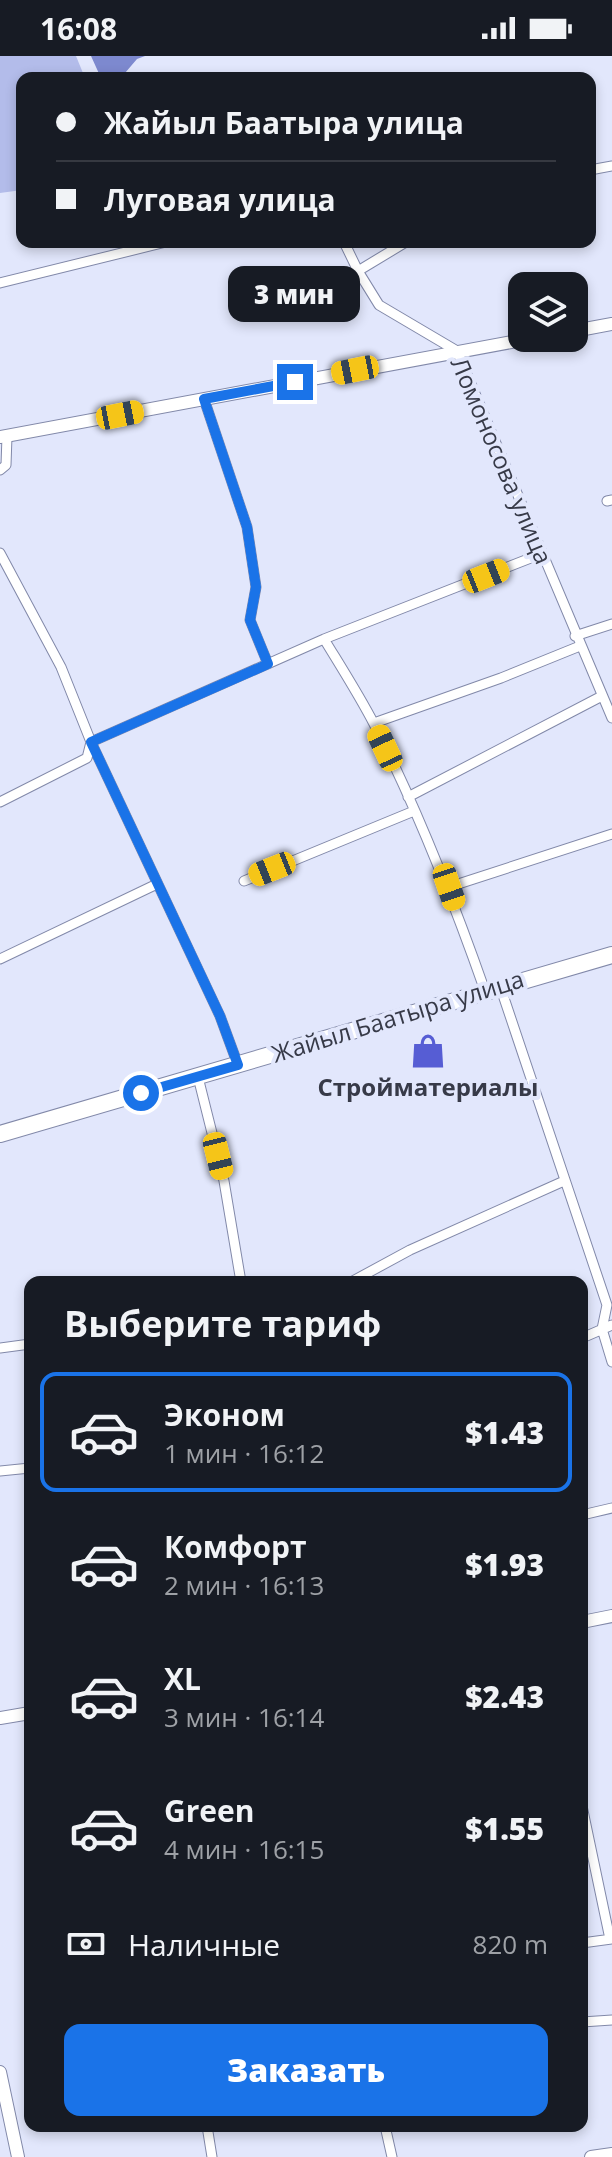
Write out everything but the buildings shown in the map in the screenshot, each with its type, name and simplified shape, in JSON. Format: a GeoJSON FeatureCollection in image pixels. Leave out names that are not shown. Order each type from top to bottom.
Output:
{"type":"FeatureCollection","features":[{"type":"Feature","properties":{"kind":"highway","name":"Жайыл Баатыра улица"},"geometry":{"type":"LineString","coordinates":[[0,1134],[612,955]]}},
{"type":"Feature","properties":{"kind":"street"},"geometry":{"type":"LineString","coordinates":[[0,283],[142,248]]}},
{"type":"Feature","properties":{"kind":"street","name":"Ломоносова улица"},"geometry":{"type":"LineString","coordinates":[[347,248],[379,305],[457,351],[612,718]]}},
{"type":"Feature","properties":{"kind":"street"},"geometry":{"type":"LineString","coordinates":[[358,271],[396,248]]}},
{"type":"Feature","properties":{"kind":"street"},"geometry":{"type":"LineString","coordinates":[[588,328],[612,324]]}},
{"type":"Feature","properties":{"kind":"street"},"geometry":{"type":"LineString","coordinates":[[0,470],[6,465],[3,436],[508,342]]}},
{"type":"Feature","properties":{"kind":"street"},"geometry":{"type":"LineString","coordinates":[[204,399],[247,527],[256,587],[250,620],[268,664]]}},
{"type":"Feature","properties":{"kind":"street"},"geometry":{"type":"LineString","coordinates":[[0,553],[61,667],[91,742],[220,1016],[238,1065]]}},
{"type":"Feature","properties":{"kind":"street"},"geometry":{"type":"LineString","coordinates":[[91,742],[324,639],[541,554]]}},
{"type":"Feature","properties":{"kind":"street"},"geometry":{"type":"LineString","coordinates":[[575,636],[612,624]]}},
{"type":"Feature","properties":{"kind":"street"},"geometry":{"type":"LineString","coordinates":[[324,639],[374,723],[493,988],[607,1305],[602,1329],[612,1362]]}},
{"type":"Feature","properties":{"kind":"street"},"geometry":{"type":"LineString","coordinates":[[374,723],[580,646]]}},
{"type":"Feature","properties":{"kind":"street"},"geometry":{"type":"LineString","coordinates":[[408,797],[602,696]]}},
{"type":"Feature","properties":{"kind":"street"},"geometry":{"type":"LineString","coordinates":[[0,802],[87,758],[91,742]]}},
{"type":"Feature","properties":{"kind":"street"},"geometry":{"type":"LineString","coordinates":[[244,881],[414,811]]}},
{"type":"Feature","properties":{"kind":"street"},"geometry":{"type":"LineString","coordinates":[[449,887],[612,834]]}},
{"type":"Feature","properties":{"kind":"street"},"geometry":{"type":"LineString","coordinates":[[0,959],[157,884]]}},
{"type":"Feature","properties":{"kind":"street"},"geometry":{"type":"LineString","coordinates":[[198,1077],[224,1181],[240,1276]]}},
{"type":"Feature","properties":{"kind":"street"},"geometry":{"type":"LineString","coordinates":[[362,1276],[410,1250],[564,1181]]}},
{"type":"Feature","properties":{"kind":"street"},"geometry":{"type":"LineString","coordinates":[[588,1335],[612,1325]]}},
{"type":"Feature","properties":{"kind":"street"},"geometry":{"type":"LineString","coordinates":[[0,1348],[24,1346]]}},
{"type":"Feature","properties":{"kind":"street"},"geometry":{"type":"LineString","coordinates":[[0,1471],[24,1469]]}},
{"type":"Feature","properties":{"kind":"street"},"geometry":{"type":"LineString","coordinates":[[588,1514],[612,1508]]}},
{"type":"Feature","properties":{"kind":"street"},"geometry":{"type":"LineString","coordinates":[[588,1621],[612,1616]]}},
{"type":"Feature","properties":{"kind":"street"},"geometry":{"type":"LineString","coordinates":[[0,1718],[24,1714]]}},
{"type":"Feature","properties":{"kind":"street"},"geometry":{"type":"LineString","coordinates":[[588,1834],[611,1939],[588,1942]]}},
{"type":"Feature","properties":{"kind":"street"},"geometry":{"type":"LineString","coordinates":[[588,2022],[612,2020]]}},
{"type":"Feature","properties":{"kind":"street"},"geometry":{"type":"LineString","coordinates":[[0,2072],[18,2157]]}},
{"type":"Feature","properties":{"kind":"street"},"geometry":{"type":"LineString","coordinates":[[208,2132],[212,2157]]}},
{"type":"Feature","properties":{"kind":"street"},"geometry":{"type":"LineString","coordinates":[[386,2132],[392,2157]]}},
{"type":"Feature","properties":{"kind":"street"},"geometry":{"type":"LineString","coordinates":[[591,2157],[612,2154]]}},
{"type":"Feature","properties":{"kind":"shaded area"},"geometry":{"type":"Polygon","coordinates":[[[0,56],[76,56],[83,72],[16,72],[16,191],[0,193],[0,56]]]}},
{"type":"Feature","properties":{"kind":"shaded area"},"geometry":{"type":"Polygon","coordinates":[[[91,56],[145,56],[137,59],[126,72],[98,72],[91,56]]]}},
{"type":"Feature","properties":{"kind":"place","name":"Стройматериалы"},"geometry":{"type":"Point","coordinates":[428,1051]}},
{"type":"Feature","properties":{"kind":"route"},"geometry":{"type":"LineString","coordinates":[[141,1093],[238,1065],[220,1016],[91,742],[268,664],[250,620],[256,587],[247,527],[204,399],[295,382]]}}]}
